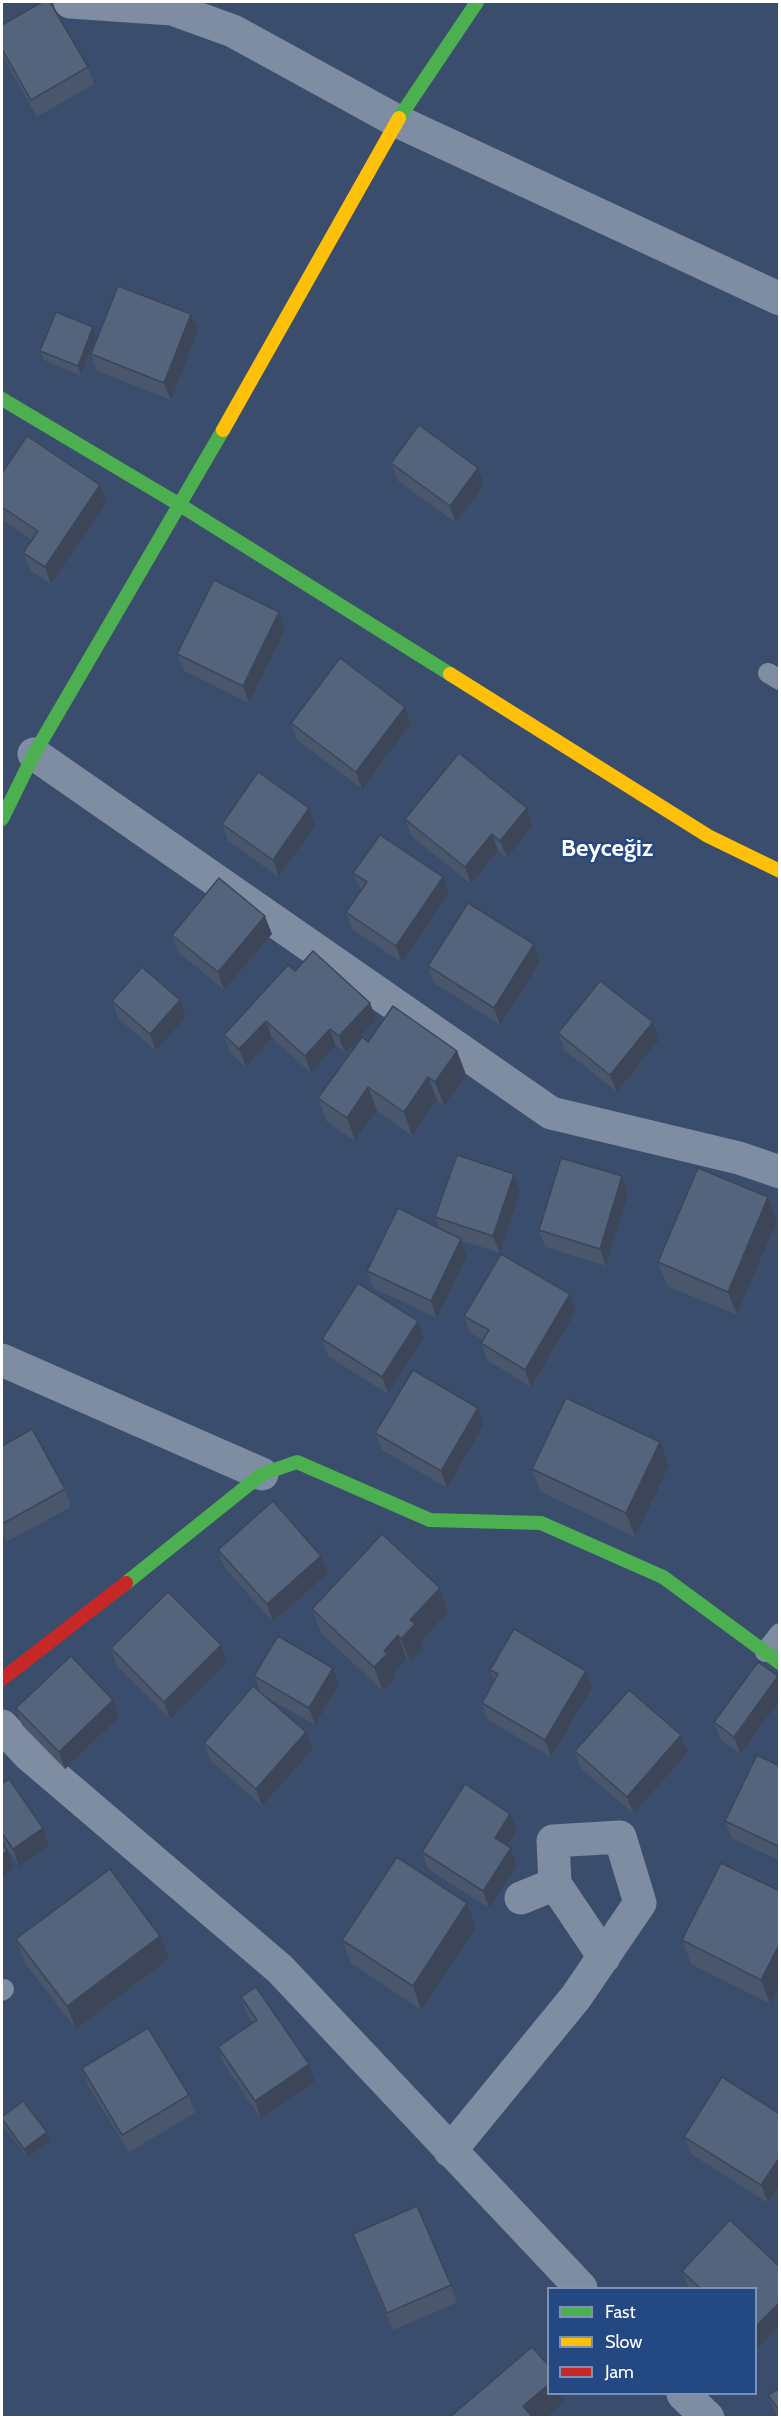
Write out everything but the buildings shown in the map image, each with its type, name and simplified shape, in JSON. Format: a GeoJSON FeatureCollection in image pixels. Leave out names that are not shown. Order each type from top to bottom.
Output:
{"type":"FeatureCollection","features":[{"type":"Feature","properties":{"kind":"street"},"geometry":{"type":"LineString","coordinates":[[70,2],[172,9],[233,31],[397,121],[780,299]]}},
{"type":"Feature","properties":{"kind":"street"},"geometry":{"type":"LineString","coordinates":[[2,819],[34,754],[180,506],[397,121],[477,2]]}},
{"type":"Feature","properties":{"kind":"street"},"geometry":{"type":"LineString","coordinates":[[2,399],[180,506],[708,836],[780,871]]}},
{"type":"Feature","properties":{"kind":"street"},"geometry":{"type":"LineString","coordinates":[[34,754],[551,1113],[739,1158],[780,1172]]}},
{"type":"Feature","properties":{"kind":"street"},"geometry":{"type":"LineString","coordinates":[[2,1360],[262,1474]]}},
{"type":"Feature","properties":{"kind":"street"},"geometry":{"type":"LineString","coordinates":[[2,1679],[262,1474],[297,1462],[430,1520],[541,1523],[663,1577],[772,1658]]}},
{"type":"Feature","properties":{"kind":"street"},"geometry":{"type":"LineString","coordinates":[[2,1726],[29,1755],[280,1970],[579,2287]]}},
{"type":"Feature","properties":{"kind":"street"},"geometry":{"type":"LineString","coordinates":[[450,2151],[576,1997],[604,1957],[640,1903],[620,1837],[553,1841],[555,1884],[604,1957]]}},
{"type":"Feature","properties":{"kind":"street"},"geometry":{"type":"LineString","coordinates":[[522,1898],[555,1884]]}},
{"type":"Feature","properties":{"kind":"street"},"geometry":{"type":"LineString","coordinates":[[684,2395],[708,2418]]}},
{"type":"Feature","properties":{"kind":"lane"},"geometry":{"type":"LineString","coordinates":[[772,1658],[780,1633]]}},
{"type":"Feature","properties":{"kind":"traffic: fast"},"geometry":{"type":"LineString","coordinates":[[399,118],[477,2]]}},
{"type":"Feature","properties":{"kind":"traffic: fast"},"geometry":{"type":"LineString","coordinates":[[2,399],[180,505],[450,674]]}},
{"type":"Feature","properties":{"kind":"traffic: fast"},"geometry":{"type":"LineString","coordinates":[[2,819],[34,754],[223,430]]}},
{"type":"Feature","properties":{"kind":"traffic: fast"},"geometry":{"type":"LineString","coordinates":[[126,1583],[262,1474],[297,1462],[430,1520],[541,1523],[663,1577],[780,1663]]}},
{"type":"Feature","properties":{"kind":"traffic: slow"},"geometry":{"type":"LineString","coordinates":[[223,430],[399,118]]}},
{"type":"Feature","properties":{"kind":"traffic: slow"},"geometry":{"type":"LineString","coordinates":[[450,674],[708,836],[780,871]]}},
{"type":"Feature","properties":{"kind":"traffic: jam"},"geometry":{"type":"LineString","coordinates":[[2,1679],[126,1583]]}},
{"type":"Feature","properties":{"kind":"district","name":"Beyceğiz"},"geometry":{"type":"Point","coordinates":[607,849]}}]}
